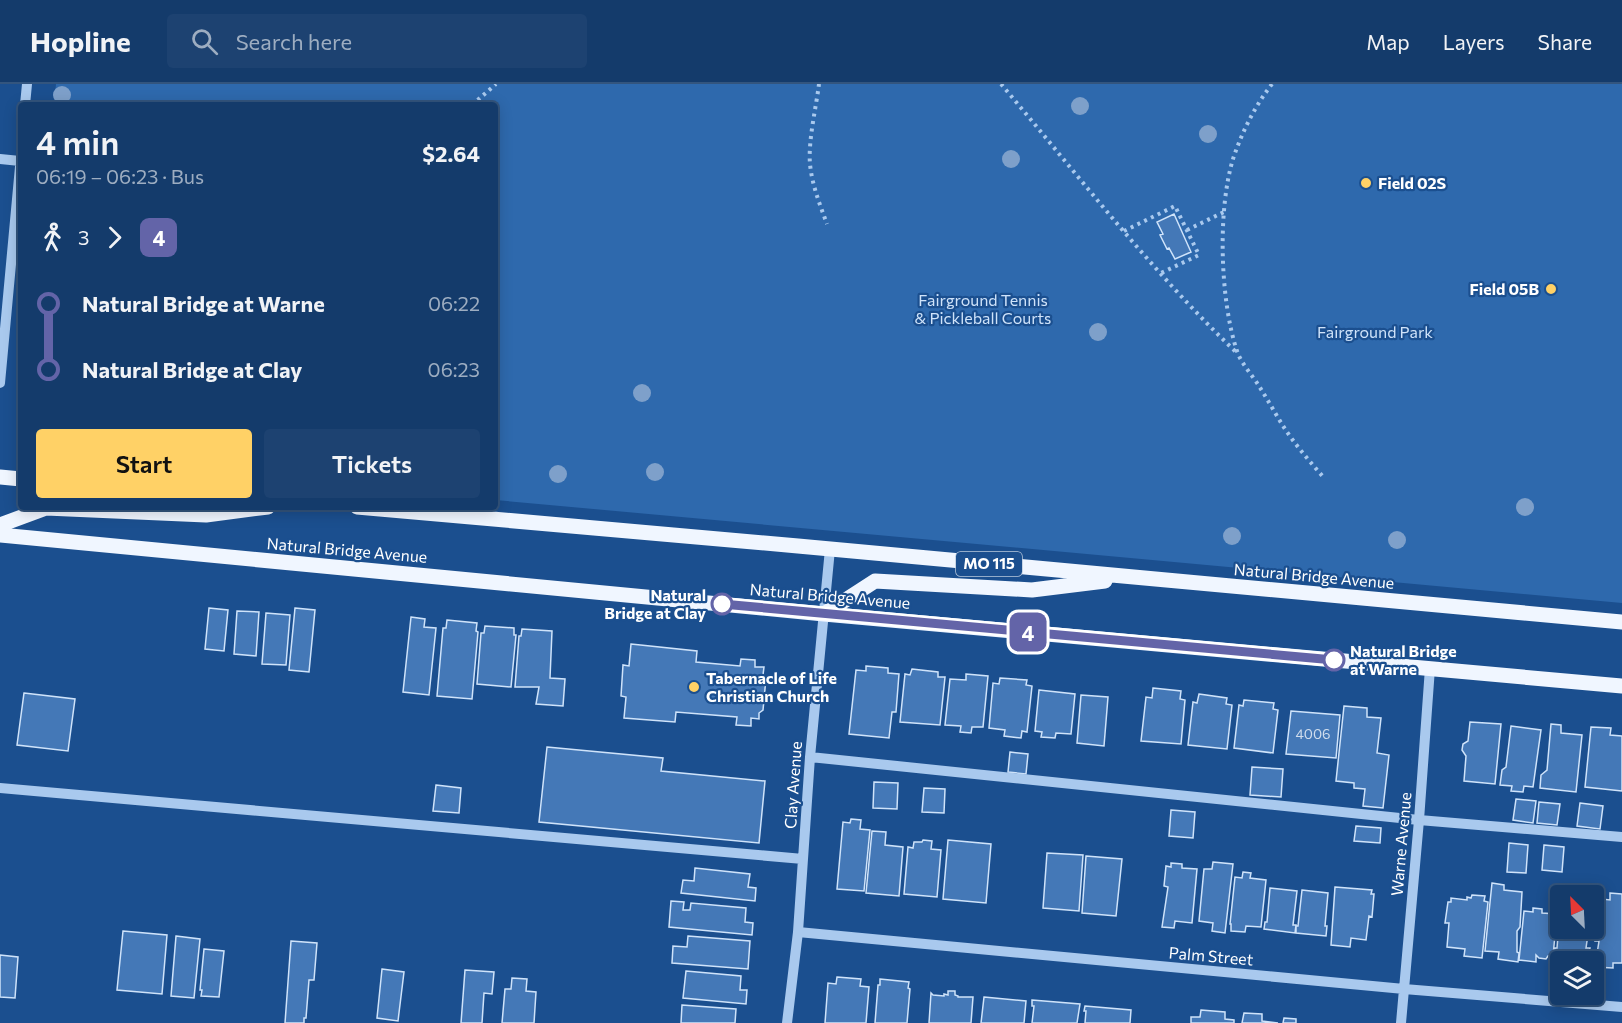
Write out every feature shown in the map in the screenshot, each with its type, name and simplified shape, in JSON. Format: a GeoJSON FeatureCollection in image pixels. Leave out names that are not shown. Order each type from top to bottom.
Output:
{"type":"FeatureCollection","features":[{"type":"Feature","properties":{"kind":"main road"},"geometry":{"type":"LineString","coordinates":[[0,477],[18,479]]}},
{"type":"Feature","properties":{"kind":"main road"},"geometry":{"type":"LineString","coordinates":[[0,525],[41,510]]}},
{"type":"Feature","properties":{"kind":"main road"},"geometry":{"type":"LineString","coordinates":[[92,510],[206,515],[245,510]]}},
{"type":"Feature","properties":{"kind":"main road","name":"Natural Bridge Avenue"},"geometry":{"type":"LineString","coordinates":[[391,510],[1622,622]]}},
{"type":"Feature","properties":{"kind":"main road","name":"Natural Bridge Avenue"},"geometry":{"type":"LineString","coordinates":[[0,535],[824,614],[1622,686]]}},
{"type":"Feature","properties":{"kind":"main road"},"geometry":{"type":"LineString","coordinates":[[824,614],[875,581],[1032,590],[1132,577]]}},
{"type":"Feature","properties":{"kind":"street"},"geometry":{"type":"LineString","coordinates":[[25,102],[27,84]]}},
{"type":"Feature","properties":{"kind":"street"},"geometry":{"type":"LineString","coordinates":[[0,159],[18,161]]}},
{"type":"Feature","properties":{"kind":"street"},"geometry":{"type":"LineString","coordinates":[[0,383],[18,190]]}},
{"type":"Feature","properties":{"kind":"street","name":"Clay Avenue"},"geometry":{"type":"LineString","coordinates":[[787,1023],[798,932],[810,758],[830,549]]}},
{"type":"Feature","properties":{"kind":"street","name":"Warne Avenue"},"geometry":{"type":"LineString","coordinates":[[1401,1023],[1430,668]]}},
{"type":"Feature","properties":{"kind":"street"},"geometry":{"type":"LineString","coordinates":[[810,758],[1419,820],[1622,837]]}},
{"type":"Feature","properties":{"kind":"street"},"geometry":{"type":"LineString","coordinates":[[0,788],[803,858]]}},
{"type":"Feature","properties":{"kind":"street","name":"Palm Street"},"geometry":{"type":"LineString","coordinates":[[798,932],[1404,989],[1622,1007]]}},
{"type":"Feature","properties":{"kind":"path"},"geometry":{"type":"LineString","coordinates":[[475,102],[496,84]]}},
{"type":"Feature","properties":{"kind":"path"},"geometry":{"type":"LineString","coordinates":[[819,84],[810,163],[827,224]]}},
{"type":"Feature","properties":{"kind":"path"},"geometry":{"type":"LineString","coordinates":[[1001,84],[1159,274],[1204,322],[1238,353],[1285,429],[1325,479]]}},
{"type":"Feature","properties":{"kind":"path"},"geometry":{"type":"LineString","coordinates":[[1238,353],[1229,318],[1224,275],[1224,212],[1227,185],[1233,158],[1246,125],[1272,84]]}},
{"type":"Feature","properties":{"kind":"path"},"geometry":{"type":"LineString","coordinates":[[1124,231],[1175,206],[1199,255],[1159,274]]}},
{"type":"Feature","properties":{"kind":"path"},"geometry":{"type":"LineString","coordinates":[[1187,230],[1224,212]]}},
{"type":"Feature","properties":{"kind":"green space","name":"Fairground Park"},"geometry":{"type":"Polygon","coordinates":[[[56,84],[1622,84],[1622,603],[498,500],[498,102],[54,102],[56,84]]]}},
{"type":"Feature","properties":{"kind":"building"},"geometry":{"type":"Polygon","coordinates":[[[1174,214],[1191,252],[1175,259],[1160,235],[1163,234],[1157,222],[1174,214]]]}},
{"type":"Feature","properties":{"kind":"building"},"geometry":{"type":"Polygon","coordinates":[[[209,608],[228,610],[224,651],[205,649],[209,608]]]}},
{"type":"Feature","properties":{"kind":"building"},"geometry":{"type":"Polygon","coordinates":[[[295,608],[315,610],[309,672],[289,670],[295,608]]]}},
{"type":"Feature","properties":{"kind":"building"},"geometry":{"type":"Polygon","coordinates":[[[237,611],[259,612],[256,656],[234,654],[237,611]]]}},
{"type":"Feature","properties":{"kind":"building"},"geometry":{"type":"Polygon","coordinates":[[[266,613],[290,615],[286,665],[262,664],[266,613]]]}},
{"type":"Feature","properties":{"kind":"building"},"geometry":{"type":"Polygon","coordinates":[[[411,617],[425,619],[424,627],[436,628],[429,695],[403,692],[411,617]]]}},
{"type":"Feature","properties":{"kind":"building"},"geometry":{"type":"Polygon","coordinates":[[[447,620],[477,623],[472,699],[437,696],[443,628],[446,628],[447,620]]]}},
{"type":"Feature","properties":{"kind":"building"},"geometry":{"type":"Polygon","coordinates":[[[485,626],[514,628],[514,635],[516,635],[511,687],[477,684],[481,633],[484,633],[485,626]]]}},
{"type":"Feature","properties":{"kind":"building"},"geometry":{"type":"Polygon","coordinates":[[[522,629],[552,631],[550,678],[565,679],[563,706],[536,704],[539,687],[515,687],[519,636],[521,636],[522,629]]]}},
{"type":"Feature","properties":{"kind":"building","name":"Tabernacle of Life Christian Church"},"geometry":{"type":"Polygon","coordinates":[[[631,644],[697,651],[696,662],[740,666],[741,659],[755,660],[755,667],[764,667],[763,675],[766,678],[763,710],[759,713],[759,719],[751,718],[751,726],[736,725],[737,717],[676,712],[675,722],[624,718],[626,697],[621,696],[623,665],[629,666],[631,644]]]}},
{"type":"Feature","properties":{"kind":"building"},"geometry":{"type":"Polygon","coordinates":[[[866,666],[888,668],[888,673],[899,674],[896,712],[892,712],[889,738],[849,734],[856,670],[866,671],[866,666]]]}},
{"type":"Feature","properties":{"kind":"building"},"geometry":{"type":"Polygon","coordinates":[[[912,669],[938,672],[938,677],[945,677],[940,725],[900,722],[905,674],[910,675],[912,669]]]}},
{"type":"Feature","properties":{"kind":"building"},"geometry":{"type":"Polygon","coordinates":[[[966,674],[988,676],[983,727],[972,727],[971,733],[960,732],[961,726],[945,725],[950,679],[966,680],[966,674]]]}},
{"type":"Feature","properties":{"kind":"building"},"geometry":{"type":"Polygon","coordinates":[[[1000,678],[1027,680],[1026,685],[1032,686],[1027,732],[1022,731],[1021,738],[1004,736],[1005,730],[989,728],[993,683],[999,684],[1000,678]]]}},
{"type":"Feature","properties":{"kind":"building"},"geometry":{"type":"Polygon","coordinates":[[[1153,688],[1181,691],[1180,699],[1185,700],[1181,744],[1141,741],[1146,697],[1152,698],[1153,688]]]}},
{"type":"Feature","properties":{"kind":"building"},"geometry":{"type":"Polygon","coordinates":[[[1039,690],[1075,694],[1071,734],[1056,733],[1055,738],[1041,737],[1042,732],[1035,731],[1039,690]]]}},
{"type":"Feature","properties":{"kind":"building"},"geometry":{"type":"Polygon","coordinates":[[[24,693],[75,699],[68,751],[17,745],[24,693]]]}},
{"type":"Feature","properties":{"kind":"building"},"geometry":{"type":"Polygon","coordinates":[[[1199,694],[1227,698],[1226,704],[1232,705],[1227,749],[1188,745],[1193,702],[1197,703],[1199,694]]]}},
{"type":"Feature","properties":{"kind":"building"},"geometry":{"type":"Polygon","coordinates":[[[1081,695],[1108,697],[1104,746],[1077,743],[1081,695]]]}},
{"type":"Feature","properties":{"kind":"building"},"geometry":{"type":"Polygon","coordinates":[[[1244,700],[1274,703],[1273,709],[1278,710],[1273,753],[1234,748],[1239,705],[1243,706],[1244,700]]]}},
{"type":"Feature","properties":{"kind":"building"},"geometry":{"type":"Polygon","coordinates":[[[1344,706],[1367,708],[1367,717],[1381,718],[1377,753],[1389,755],[1383,808],[1363,806],[1365,789],[1354,788],[1354,783],[1336,781],[1344,706]]]}},
{"type":"Feature","properties":{"kind":"building"},"geometry":{"type":"Polygon","coordinates":[[[1291,711],[1340,715],[1336,758],[1286,754],[1291,711]]]}},
{"type":"Feature","properties":{"kind":"building"},"geometry":{"type":"Polygon","coordinates":[[[1470,722],[1501,724],[1495,784],[1464,781],[1466,756],[1462,750],[1463,744],[1468,741],[1470,722]]]}},
{"type":"Feature","properties":{"kind":"building"},"geometry":{"type":"Polygon","coordinates":[[[1551,724],[1561,725],[1561,733],[1582,735],[1576,792],[1540,788],[1541,775],[1547,770],[1551,724]]]}},
{"type":"Feature","properties":{"kind":"building"},"geometry":{"type":"Polygon","coordinates":[[[1511,726],[1541,730],[1533,787],[1524,786],[1523,792],[1511,791],[1512,786],[1500,785],[1502,770],[1506,767],[1511,726]]]}},
{"type":"Feature","properties":{"kind":"building"},"geometry":{"type":"Polygon","coordinates":[[[1591,727],[1611,728],[1610,735],[1622,736],[1622,791],[1585,787],[1591,727]]]}},
{"type":"Feature","properties":{"kind":"building"},"geometry":{"type":"Polygon","coordinates":[[[547,747],[663,758],[661,771],[765,781],[759,843],[539,822],[547,747]]]}},
{"type":"Feature","properties":{"kind":"building"},"geometry":{"type":"Polygon","coordinates":[[[1010,752],[1028,754],[1026,774],[1008,772],[1010,752]]]}},
{"type":"Feature","properties":{"kind":"building"},"geometry":{"type":"Polygon","coordinates":[[[1252,767],[1283,769],[1281,797],[1250,795],[1252,767]]]}},
{"type":"Feature","properties":{"kind":"building"},"geometry":{"type":"Polygon","coordinates":[[[874,782],[898,783],[897,809],[873,808],[874,782]]]}},
{"type":"Feature","properties":{"kind":"building"},"geometry":{"type":"Polygon","coordinates":[[[436,785],[461,788],[459,813],[433,811],[436,785]]]}},
{"type":"Feature","properties":{"kind":"building"},"geometry":{"type":"Polygon","coordinates":[[[924,788],[945,789],[944,813],[922,812],[924,788]]]}},
{"type":"Feature","properties":{"kind":"building"},"geometry":{"type":"Polygon","coordinates":[[[1516,799],[1536,801],[1533,823],[1513,820],[1516,799]]]}},
{"type":"Feature","properties":{"kind":"building"},"geometry":{"type":"Polygon","coordinates":[[[1539,802],[1560,804],[1557,825],[1537,823],[1539,802]]]}},
{"type":"Feature","properties":{"kind":"building"},"geometry":{"type":"Polygon","coordinates":[[[1580,803],[1603,806],[1600,829],[1577,826],[1580,803]]]}},
{"type":"Feature","properties":{"kind":"building"},"geometry":{"type":"Polygon","coordinates":[[[1171,810],[1195,812],[1193,838],[1169,836],[1171,810]]]}},
{"type":"Feature","properties":{"kind":"building"},"geometry":{"type":"Polygon","coordinates":[[[851,819],[861,820],[860,829],[870,830],[864,891],[837,889],[843,822],[850,823],[851,819]]]}},
{"type":"Feature","properties":{"kind":"building"},"geometry":{"type":"Polygon","coordinates":[[[1356,826],[1381,828],[1380,843],[1354,841],[1356,826]]]}},
{"type":"Feature","properties":{"kind":"building"},"geometry":{"type":"Polygon","coordinates":[[[872,831],[886,832],[885,845],[903,847],[899,896],[866,893],[872,831]]]}},
{"type":"Feature","properties":{"kind":"building"},"geometry":{"type":"Polygon","coordinates":[[[948,840],[991,844],[986,903],[943,899],[948,840]]]}},
{"type":"Feature","properties":{"kind":"building"},"geometry":{"type":"Polygon","coordinates":[[[932,841],[931,849],[941,850],[937,897],[904,894],[908,847],[913,848],[914,842],[932,841]]]}},
{"type":"Feature","properties":{"kind":"building"},"geometry":{"type":"Polygon","coordinates":[[[1509,843],[1528,845],[1526,873],[1507,872],[1509,843]]]}},
{"type":"Feature","properties":{"kind":"building"},"geometry":{"type":"Polygon","coordinates":[[[1544,845],[1564,847],[1562,872],[1542,870],[1544,845]]]}},
{"type":"Feature","properties":{"kind":"building"},"geometry":{"type":"Polygon","coordinates":[[[1047,853],[1083,855],[1079,911],[1043,908],[1047,853]]]}},
{"type":"Feature","properties":{"kind":"building"},"geometry":{"type":"Polygon","coordinates":[[[1086,856],[1122,859],[1116,916],[1082,913],[1086,856]]]}},
{"type":"Feature","properties":{"kind":"building"},"geometry":{"type":"Polygon","coordinates":[[[1213,862],[1233,864],[1225,933],[1212,931],[1213,923],[1199,921],[1204,869],[1212,869],[1213,862]]]}},
{"type":"Feature","properties":{"kind":"building"},"geometry":{"type":"Polygon","coordinates":[[[1171,863],[1182,864],[1182,868],[1197,869],[1192,923],[1175,921],[1174,928],[1162,927],[1168,887],[1164,886],[1166,866],[1171,867],[1171,863]]]}},
{"type":"Feature","properties":{"kind":"building"},"geometry":{"type":"Polygon","coordinates":[[[695,868],[750,874],[748,887],[756,888],[755,901],[681,893],[683,880],[694,881],[695,868]]]}},
{"type":"Feature","properties":{"kind":"building"},"geometry":{"type":"Polygon","coordinates":[[[1243,872],[1251,873],[1250,878],[1266,880],[1261,927],[1246,926],[1245,932],[1231,931],[1235,877],[1242,878],[1243,872]]]}},
{"type":"Feature","properties":{"kind":"building"},"geometry":{"type":"Polygon","coordinates":[[[1492,883],[1504,885],[1504,890],[1522,892],[1520,927],[1517,931],[1518,962],[1498,959],[1499,952],[1485,951],[1492,883]]]}},
{"type":"Feature","properties":{"kind":"building"},"geometry":{"type":"Polygon","coordinates":[[[1335,887],[1372,890],[1371,894],[1374,894],[1372,917],[1369,916],[1366,940],[1351,938],[1350,947],[1331,945],[1335,887]]]}},
{"type":"Feature","properties":{"kind":"building"},"geometry":{"type":"Polygon","coordinates":[[[1270,888],[1297,891],[1293,925],[1296,925],[1295,933],[1264,929],[1265,922],[1267,922],[1270,888]]]}},
{"type":"Feature","properties":{"kind":"building"},"geometry":{"type":"Polygon","coordinates":[[[1302,890],[1328,893],[1326,936],[1296,933],[1302,890]]]}},
{"type":"Feature","properties":{"kind":"building"},"geometry":{"type":"Polygon","coordinates":[[[1610,893],[1622,894],[1622,963],[1613,963],[1613,968],[1604,968],[1604,951],[1597,951],[1599,941],[1595,941],[1595,939],[1604,939],[1604,899],[1610,900],[1610,893]]]}},
{"type":"Feature","properties":{"kind":"building"},"geometry":{"type":"Polygon","coordinates":[[[1472,895],[1485,896],[1484,901],[1488,902],[1482,958],[1464,956],[1465,949],[1447,947],[1449,923],[1445,923],[1448,902],[1451,902],[1451,898],[1467,900],[1467,897],[1471,898],[1472,895]]]}},
{"type":"Feature","properties":{"kind":"building"},"geometry":{"type":"Polygon","coordinates":[[[671,901],[684,902],[683,910],[690,910],[691,903],[746,908],[745,922],[753,923],[752,935],[669,927],[671,901]]]}},
{"type":"Feature","properties":{"kind":"building"},"geometry":{"type":"Polygon","coordinates":[[[1533,908],[1542,909],[1542,913],[1550,914],[1550,939],[1555,939],[1553,951],[1550,951],[1550,956],[1546,959],[1536,955],[1536,962],[1519,960],[1524,911],[1533,912],[1533,908]]]}},
{"type":"Feature","properties":{"kind":"building"},"geometry":{"type":"Polygon","coordinates":[[[123,931],[167,935],[162,994],[117,990],[123,931]]]}},
{"type":"Feature","properties":{"kind":"building"},"geometry":{"type":"Polygon","coordinates":[[[176,936],[200,939],[194,998],[171,996],[176,936]]]}},
{"type":"Feature","properties":{"kind":"building"},"geometry":{"type":"Polygon","coordinates":[[[688,936],[750,941],[748,969],[672,963],[673,946],[687,947],[688,936]]]}},
{"type":"Feature","properties":{"kind":"building"},"geometry":{"type":"Polygon","coordinates":[[[1558,939],[1590,939],[1586,948],[1590,948],[1589,951],[1555,951],[1558,939]]]}},
{"type":"Feature","properties":{"kind":"building"},"geometry":{"type":"Polygon","coordinates":[[[291,941],[317,943],[314,980],[309,980],[304,1023],[285,1023],[291,941]]]}},
{"type":"Feature","properties":{"kind":"building"},"geometry":{"type":"Polygon","coordinates":[[[204,949],[224,951],[219,997],[201,996],[204,949]]]}},
{"type":"Feature","properties":{"kind":"building"},"geometry":{"type":"Polygon","coordinates":[[[0,955],[18,957],[15,998],[0,997],[0,955]]]}},
{"type":"Feature","properties":{"kind":"building"},"geometry":{"type":"Polygon","coordinates":[[[382,969],[404,972],[398,1021],[377,1018],[382,969]]]}},
{"type":"Feature","properties":{"kind":"building"},"geometry":{"type":"Polygon","coordinates":[[[465,970],[494,972],[492,994],[484,993],[482,1023],[461,1023],[465,970]]]}},
{"type":"Feature","properties":{"kind":"building"},"geometry":{"type":"Polygon","coordinates":[[[686,971],[741,976],[740,990],[747,990],[746,1004],[683,998],[686,971]]]}},
{"type":"Feature","properties":{"kind":"building"},"geometry":{"type":"Polygon","coordinates":[[[837,977],[861,979],[860,986],[869,987],[866,1023],[825,1023],[828,983],[836,984],[837,977]]]}},
{"type":"Feature","properties":{"kind":"building"},"geometry":{"type":"Polygon","coordinates":[[[512,978],[527,979],[526,991],[536,992],[534,1023],[502,1023],[505,989],[511,989],[512,978]]]}},
{"type":"Feature","properties":{"kind":"building"},"geometry":{"type":"Polygon","coordinates":[[[880,979],[909,982],[907,1023],[875,1023],[880,979]]]}},
{"type":"Feature","properties":{"kind":"building"},"geometry":{"type":"Polygon","coordinates":[[[948,991],[955,991],[958,997],[973,997],[971,1023],[929,1023],[931,993],[944,996],[944,994],[948,995],[948,991]]]}},
{"type":"Feature","properties":{"kind":"building"},"geometry":{"type":"Polygon","coordinates":[[[984,997],[1026,1001],[1024,1023],[981,1023],[984,997]]]}},
{"type":"Feature","properties":{"kind":"building"},"geometry":{"type":"Polygon","coordinates":[[[1032,1000],[1080,1004],[1077,1023],[1032,1023],[1034,1006],[1032,1006],[1032,1000]]]}},
{"type":"Feature","properties":{"kind":"building"},"geometry":{"type":"Polygon","coordinates":[[[682,1005],[736,1009],[735,1023],[681,1023],[682,1005]]]}},
{"type":"Feature","properties":{"kind":"building"},"geometry":{"type":"Polygon","coordinates":[[[1085,1006],[1131,1010],[1130,1023],[1085,1023],[1085,1006]]]}},
{"type":"Feature","properties":{"kind":"building"},"geometry":{"type":"Polygon","coordinates":[[[1201,1010],[1225,1012],[1225,1019],[1234,1020],[1234,1023],[1191,1023],[1191,1017],[1200,1017],[1201,1010]]]}},
{"type":"Feature","properties":{"kind":"building"},"geometry":{"type":"Polygon","coordinates":[[[1244,1013],[1262,1014],[1262,1021],[1278,1023],[1242,1023],[1244,1013]]]}},
{"type":"Feature","properties":{"kind":"building"},"geometry":{"type":"Polygon","coordinates":[[[1284,1018],[1296,1019],[1296,1023],[1283,1023],[1284,1018]]]}},
{"type":"Feature","properties":{"kind":"bus line","name":"4"},"geometry":{"type":"LineString","coordinates":[[722,604],[1334,660]]}},
{"type":"Feature","properties":{"kind":"place","name":"Field 02S"},"geometry":{"type":"Point","coordinates":[1366,183]}},
{"type":"Feature","properties":{"kind":"place","name":"Field 05B"},"geometry":{"type":"Point","coordinates":[1551,289]}},
{"type":"Feature","properties":{"kind":"place","name":"Natural Bridge at Clay"},"geometry":{"type":"Point","coordinates":[722,604]}},
{"type":"Feature","properties":{"kind":"place","name":"Natural Bridge at Warne"},"geometry":{"type":"Point","coordinates":[1334,660]}},
{"type":"Feature","properties":{"kind":"place","name":"Tabernacle of Life Christian Church"},"geometry":{"type":"Point","coordinates":[694,687]}},
{"type":"Feature","properties":{"kind":"park label","name":"Fairground Tennis & Pickleball Courts"},"geometry":{"type":"Point","coordinates":[983,309]}}]}
